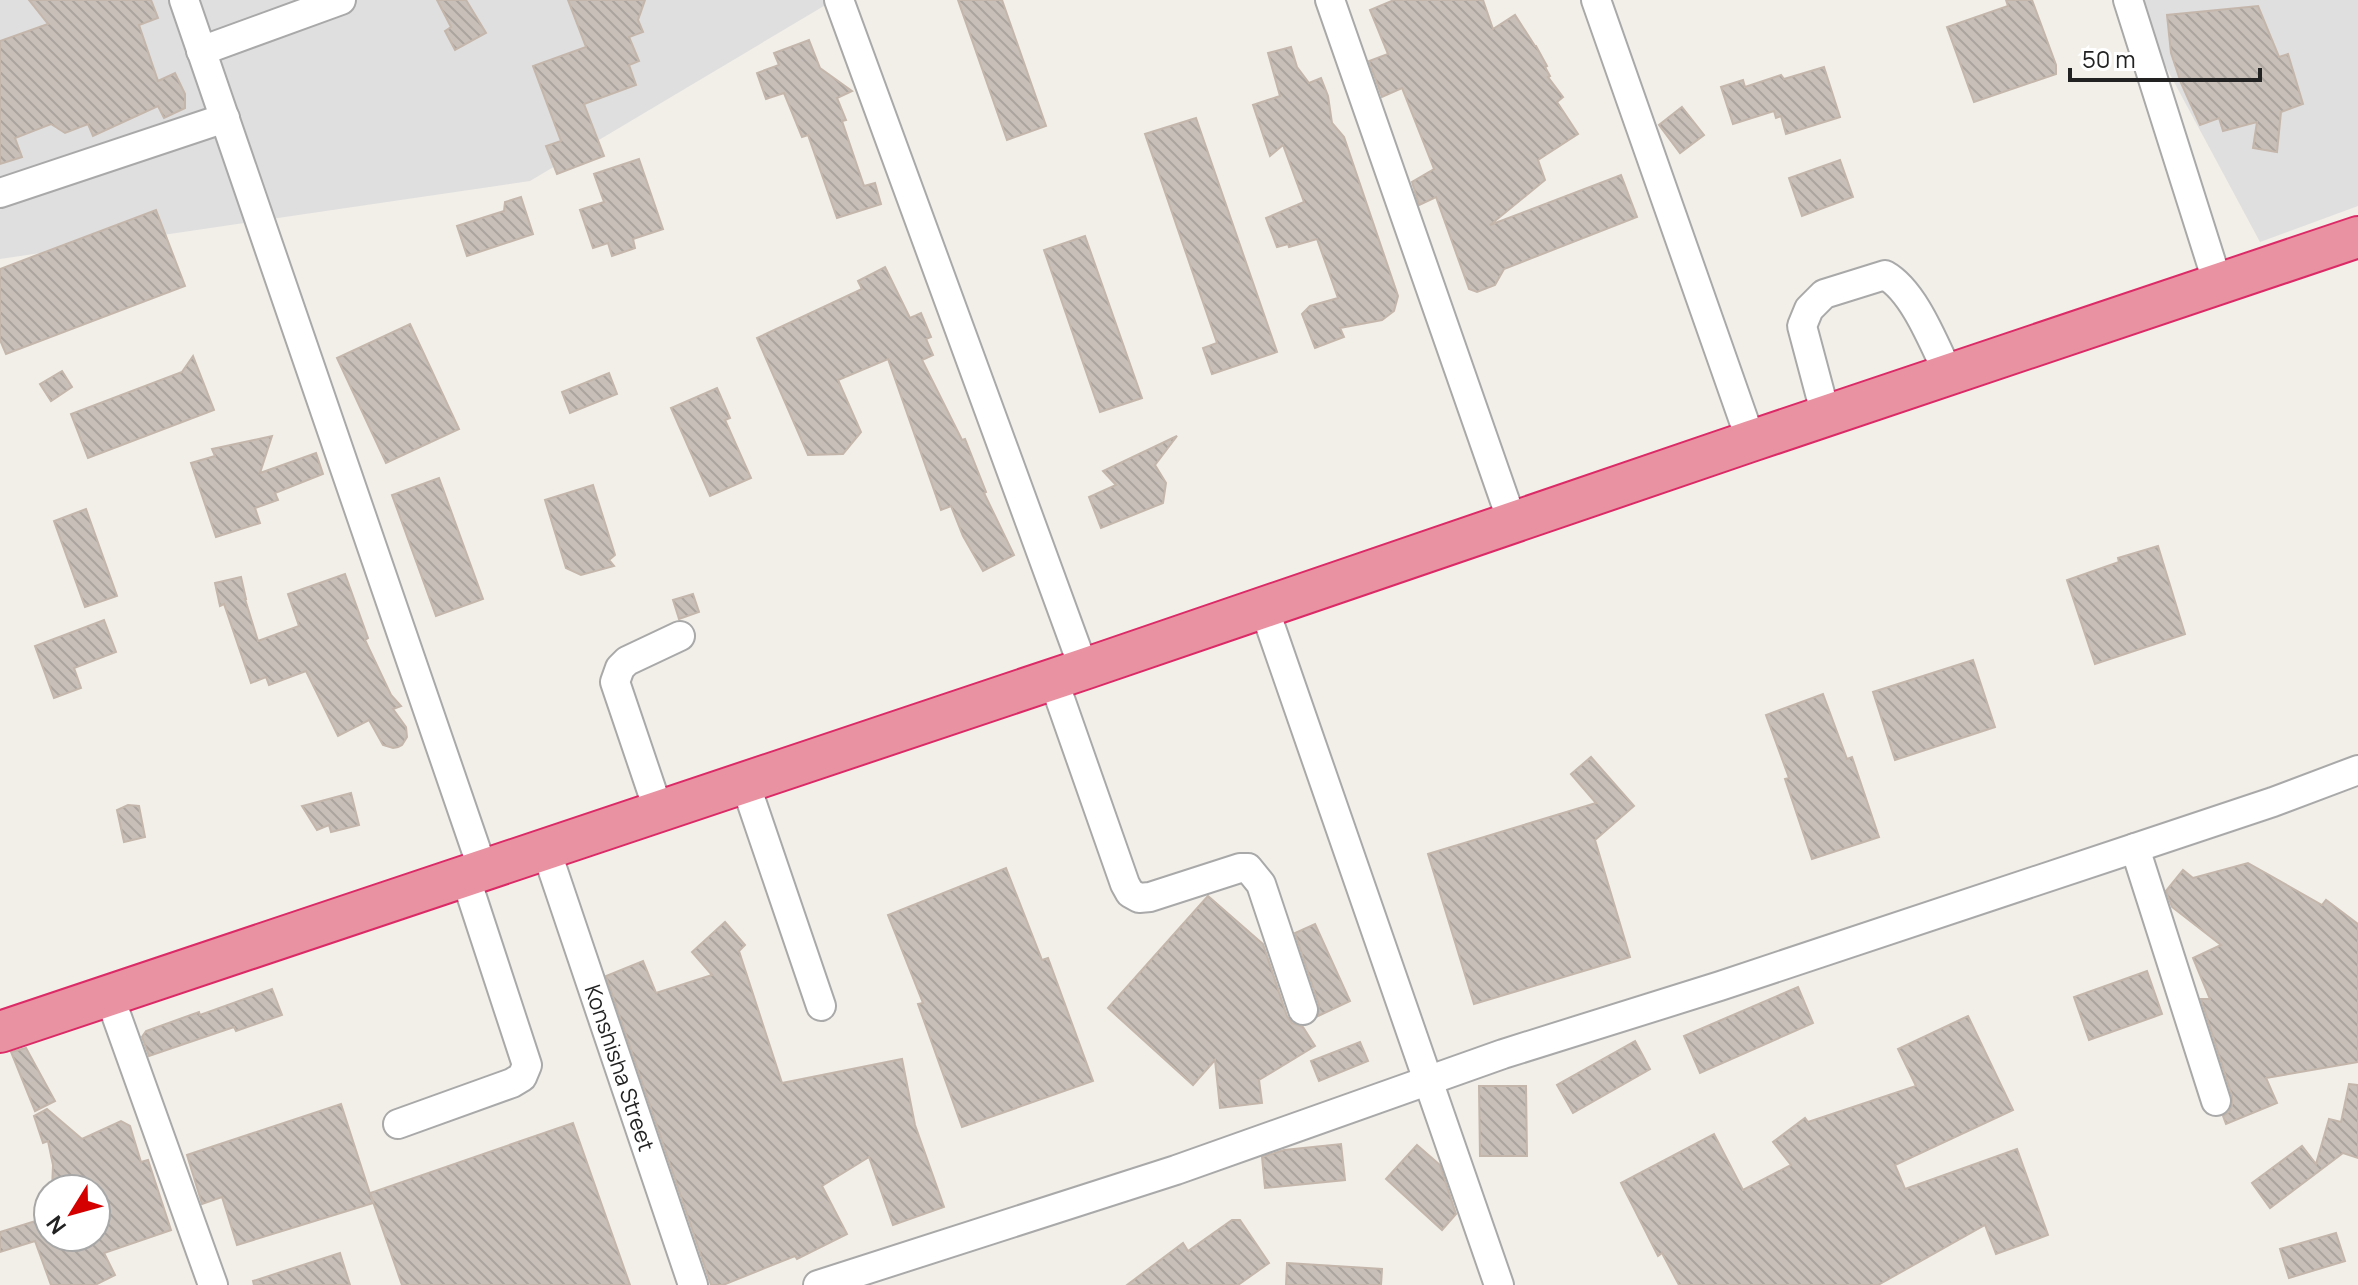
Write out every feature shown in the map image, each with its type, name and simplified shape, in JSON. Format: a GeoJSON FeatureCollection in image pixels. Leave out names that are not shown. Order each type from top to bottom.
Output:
{"type":"FeatureCollection","features":[{"type":"Feature","properties":{"kind":"highway"},"geometry":{"type":"LineString","coordinates":[[0,1032],[2358,237]]}},
{"type":"Feature","properties":{"kind":"street"},"geometry":{"type":"LineString","coordinates":[[184,0],[474,873],[527,1065],[522,1077],[512,1083],[398,1124]]}},
{"type":"Feature","properties":{"kind":"street"},"geometry":{"type":"LineString","coordinates":[[201,51],[341,0]]}},
{"type":"Feature","properties":{"kind":"street"},"geometry":{"type":"LineString","coordinates":[[839,0],[1069,674],[1125,884],[1130,893],[1139,898],[1150,897],[1248,868],[1261,884],[1303,1010]]}},
{"type":"Feature","properties":{"kind":"street"},"geometry":{"type":"LineString","coordinates":[[1330,0],[1513,524]]}},
{"type":"Feature","properties":{"kind":"street"},"geometry":{"type":"LineString","coordinates":[[1596,0],[1751,441]]}},
{"type":"Feature","properties":{"kind":"street"},"geometry":{"type":"LineString","coordinates":[[2128,0],[2218,284]]}},
{"type":"Feature","properties":{"kind":"street"},"geometry":{"type":"LineString","coordinates":[[0,193],[225,118]]}},
{"type":"Feature","properties":{"kind":"street"},"geometry":{"type":"LineString","coordinates":[[1826,416],[1802,326],[1809,309],[1824,294],[1885,275],[1898,282],[1908,294],[1949,375]]}},
{"type":"Feature","properties":{"kind":"street"},"geometry":{"type":"LineString","coordinates":[[1264,608],[1499,1285]]}},
{"type":"Feature","properties":{"kind":"street"},"geometry":{"type":"LineString","coordinates":[[659,812],[615,682],[620,668],[627,661],[680,636]]}},
{"type":"Feature","properties":{"kind":"street"},"geometry":{"type":"LineString","coordinates":[[818,1285],[1176,1170],[1503,1054],[1720,986],[2273,802],[2358,770]]}},
{"type":"Feature","properties":{"kind":"street"},"geometry":{"type":"LineString","coordinates":[[745,783],[821,1006]]}},
{"type":"Feature","properties":{"kind":"street"},"geometry":{"type":"LineString","coordinates":[[2135,848],[2216,1101]]}},
{"type":"Feature","properties":{"kind":"street","name":"Konshisha Street"},"geometry":{"type":"LineString","coordinates":[[546,850],[693,1285]]}},
{"type":"Feature","properties":{"kind":"street"},"geometry":{"type":"LineString","coordinates":[[109,995],[213,1285]]}},
{"type":"Feature","properties":{"kind":"shaded area"},"geometry":{"type":"Polygon","coordinates":[[[0,0],[834,0],[530,181],[0,259],[0,0]]]}},
{"type":"Feature","properties":{"kind":"shaded area"},"geometry":{"type":"Polygon","coordinates":[[[2130,0],[2358,0],[2358,206],[2260,242],[2130,0]]]}},
{"type":"Feature","properties":{"kind":"building"},"geometry":{"type":"Polygon","coordinates":[[[29,0],[151,0],[158,18],[139,25],[158,81],[175,73],[185,94],[185,108],[164,118],[158,106],[93,136],[88,124],[65,133],[51,124],[15,138],[22,157],[0,164],[0,41],[48,24],[29,0]]]}},
{"type":"Feature","properties":{"kind":"building"},"geometry":{"type":"Polygon","coordinates":[[[437,0],[466,0],[486,33],[455,50],[445,31],[451,27],[437,0]]]}},
{"type":"Feature","properties":{"kind":"building"},"geometry":{"type":"Polygon","coordinates":[[[568,0],[645,0],[638,20],[643,32],[629,37],[639,61],[629,65],[636,85],[584,104],[604,156],[557,174],[546,146],[561,141],[533,66],[586,47],[568,0]]]}},
{"type":"Feature","properties":{"kind":"building"},"geometry":{"type":"Polygon","coordinates":[[[958,0],[1002,0],[1046,126],[1007,140],[958,0]]]}},
{"type":"Feature","properties":{"kind":"building"},"geometry":{"type":"Polygon","coordinates":[[[1394,0],[1483,0],[1493,29],[1515,15],[1547,66],[1548,77],[1563,97],[1557,102],[1578,134],[1538,160],[1545,180],[1490,225],[1621,175],[1637,217],[1504,269],[1495,285],[1477,292],[1469,289],[1436,197],[1419,205],[1412,182],[1434,169],[1402,88],[1382,97],[1369,61],[1388,54],[1370,10],[1394,0]]]}},
{"type":"Feature","properties":{"kind":"building"},"geometry":{"type":"Polygon","coordinates":[[[2006,0],[2032,0],[2056,65],[2056,74],[1974,102],[1947,27],[2008,6],[2006,0]]]}},
{"type":"Feature","properties":{"kind":"building"},"geometry":{"type":"Polygon","coordinates":[[[2258,6],[2279,57],[2288,54],[2303,104],[2281,112],[2277,152],[2253,148],[2257,122],[2223,131],[2219,118],[2200,125],[2171,53],[2167,15],[2258,6]]]}},
{"type":"Feature","properties":{"kind":"building"},"geometry":{"type":"Polygon","coordinates":[[[809,40],[820,68],[852,91],[837,98],[846,120],[842,121],[864,186],[875,183],[881,204],[837,218],[808,135],[802,137],[784,93],[766,99],[757,73],[779,65],[774,53],[809,40]]]}},
{"type":"Feature","properties":{"kind":"building"},"geometry":{"type":"Polygon","coordinates":[[[1291,47],[1297,67],[1309,83],[1321,78],[1328,96],[1332,123],[1344,137],[1398,296],[1394,311],[1382,320],[1340,328],[1344,337],[1315,348],[1302,314],[1310,306],[1338,298],[1317,239],[1277,247],[1266,218],[1304,202],[1283,145],[1270,156],[1253,105],[1280,96],[1268,53],[1291,47]]]}},
{"type":"Feature","properties":{"kind":"building"},"geometry":{"type":"Polygon","coordinates":[[[1824,67],[1840,117],[1786,134],[1781,116],[1776,118],[1774,111],[1733,124],[1721,87],[1743,80],[1745,87],[1781,75],[1784,79],[1824,67]]]}},
{"type":"Feature","properties":{"kind":"building"},"geometry":{"type":"Polygon","coordinates":[[[1682,107],[1704,135],[1680,153],[1659,125],[1682,107]]]}},
{"type":"Feature","properties":{"kind":"building"},"geometry":{"type":"Polygon","coordinates":[[[1196,118],[1277,352],[1212,374],[1203,348],[1217,343],[1145,134],[1196,118]]]}},
{"type":"Feature","properties":{"kind":"building"},"geometry":{"type":"Polygon","coordinates":[[[639,159],[663,229],[633,239],[635,248],[612,256],[608,243],[593,248],[580,210],[604,202],[594,174],[639,159]]]}},
{"type":"Feature","properties":{"kind":"building"},"geometry":{"type":"Polygon","coordinates":[[[1840,160],[1853,197],[1802,216],[1789,178],[1840,160]]]}},
{"type":"Feature","properties":{"kind":"building"},"geometry":{"type":"Polygon","coordinates":[[[521,197],[533,234],[467,256],[457,226],[504,211],[505,202],[521,197]]]}},
{"type":"Feature","properties":{"kind":"building"},"geometry":{"type":"Polygon","coordinates":[[[156,210],[185,286],[6,354],[0,340],[0,269],[156,210]]]}},
{"type":"Feature","properties":{"kind":"building"},"geometry":{"type":"Polygon","coordinates":[[[1085,236],[1142,398],[1100,412],[1044,250],[1085,236]]]}},
{"type":"Feature","properties":{"kind":"building"},"geometry":{"type":"Polygon","coordinates":[[[885,267],[910,318],[921,313],[931,337],[926,339],[933,355],[922,360],[962,440],[965,439],[984,493],[1014,555],[983,571],[963,536],[951,506],[941,510],[888,359],[838,380],[861,432],[843,454],[808,455],[757,338],[862,289],[858,281],[885,267]]]}},
{"type":"Feature","properties":{"kind":"building"},"geometry":{"type":"Polygon","coordinates":[[[410,324],[459,429],[386,463],[337,358],[410,324]]]}},
{"type":"Feature","properties":{"kind":"building"},"geometry":{"type":"Polygon","coordinates":[[[193,356],[214,410],[88,458],[71,414],[182,372],[193,356]]]}},
{"type":"Feature","properties":{"kind":"building"},"geometry":{"type":"Polygon","coordinates":[[[62,371],[72,387],[51,401],[40,384],[62,371]]]}},
{"type":"Feature","properties":{"kind":"building"},"geometry":{"type":"Polygon","coordinates":[[[609,373],[617,394],[570,413],[562,392],[609,373]]]}},
{"type":"Feature","properties":{"kind":"building"},"geometry":{"type":"Polygon","coordinates":[[[717,388],[730,418],[725,420],[751,478],[710,496],[671,408],[717,388]]]}},
{"type":"Feature","properties":{"kind":"building"},"geometry":{"type":"Polygon","coordinates":[[[272,436],[260,473],[316,453],[323,474],[275,493],[278,500],[255,508],[260,523],[216,537],[191,463],[215,456],[212,449],[272,436]]]}},
{"type":"Feature","properties":{"kind":"building"},"geometry":{"type":"Polygon","coordinates":[[[1177,436],[1155,465],[1166,483],[1163,503],[1101,528],[1089,497],[1116,485],[1103,471],[1177,436]]]}},
{"type":"Feature","properties":{"kind":"building"},"geometry":{"type":"Polygon","coordinates":[[[439,478],[483,599],[436,616],[392,495],[439,478]]]}},
{"type":"Feature","properties":{"kind":"building"},"geometry":{"type":"Polygon","coordinates":[[[593,485],[615,555],[609,560],[614,566],[581,575],[566,568],[545,500],[593,485]]]}},
{"type":"Feature","properties":{"kind":"building"},"geometry":{"type":"Polygon","coordinates":[[[86,509],[117,596],[85,607],[54,521],[86,509]]]}},
{"type":"Feature","properties":{"kind":"building"},"geometry":{"type":"Polygon","coordinates":[[[2158,546],[2185,634],[2095,664],[2067,580],[2119,562],[2118,558],[2158,546]]]}},
{"type":"Feature","properties":{"kind":"building"},"geometry":{"type":"Polygon","coordinates":[[[345,574],[368,638],[365,640],[391,695],[401,706],[393,709],[406,727],[407,737],[398,747],[383,745],[369,720],[338,736],[306,671],[269,685],[266,677],[251,683],[224,604],[220,606],[215,583],[241,577],[258,641],[299,626],[288,594],[345,574]]]}},
{"type":"Feature","properties":{"kind":"building"},"geometry":{"type":"Polygon","coordinates":[[[693,594],[699,612],[679,619],[673,600],[693,594]]]}},
{"type":"Feature","properties":{"kind":"building"},"geometry":{"type":"Polygon","coordinates":[[[104,620],[116,652],[74,668],[81,688],[54,698],[35,646],[104,620]]]}},
{"type":"Feature","properties":{"kind":"building"},"geometry":{"type":"Polygon","coordinates":[[[1973,660],[1995,727],[1895,760],[1873,692],[1973,660]]]}},
{"type":"Feature","properties":{"kind":"building"},"geometry":{"type":"Polygon","coordinates":[[[1823,694],[1847,759],[1852,757],[1879,837],[1812,859],[1785,779],[1789,778],[1766,715],[1823,694]]]}},
{"type":"Feature","properties":{"kind":"building"},"geometry":{"type":"Polygon","coordinates":[[[1591,757],[1634,806],[1595,840],[1630,957],[1474,1004],[1428,854],[1596,803],[1571,774],[1591,757]]]}},
{"type":"Feature","properties":{"kind":"building"},"geometry":{"type":"Polygon","coordinates":[[[351,793],[359,825],[331,832],[329,825],[317,830],[302,806],[351,793]]]}},
{"type":"Feature","properties":{"kind":"building"},"geometry":{"type":"Polygon","coordinates":[[[128,805],[139,806],[145,837],[124,842],[117,810],[128,805]]]}},
{"type":"Feature","properties":{"kind":"building"},"geometry":{"type":"Polygon","coordinates":[[[2248,863],[2322,905],[2326,900],[2358,924],[2358,1062],[2266,1078],[2277,1103],[2226,1124],[2223,1116],[2229,1112],[2232,1096],[2201,999],[2210,999],[2193,958],[2221,945],[2172,907],[2166,891],[2183,870],[2193,878],[2248,863]]]}},
{"type":"Feature","properties":{"kind":"building"},"geometry":{"type":"Polygon","coordinates":[[[1006,868],[1042,960],[1048,958],[1093,1081],[962,1127],[918,1004],[923,1003],[888,915],[1006,868]]]}},
{"type":"Feature","properties":{"kind":"building"},"geometry":{"type":"Polygon","coordinates":[[[1208,896],[1263,944],[1287,1016],[1292,1023],[1303,1027],[1315,1046],[1259,1080],[1262,1103],[1220,1108],[1215,1060],[1193,1085],[1108,1008],[1208,896]]]}},
{"type":"Feature","properties":{"kind":"building"},"geometry":{"type":"Polygon","coordinates":[[[725,922],[745,945],[739,951],[782,1083],[902,1059],[915,1125],[944,1207],[893,1225],[869,1157],[822,1186],[847,1234],[797,1259],[795,1256],[723,1285],[711,1285],[606,976],[643,961],[656,993],[712,975],[692,952],[725,922]]]}},
{"type":"Feature","properties":{"kind":"building"},"geometry":{"type":"Polygon","coordinates":[[[1315,924],[1350,1001],[1318,1016],[1319,1005],[1295,933],[1315,924]]]}},
{"type":"Feature","properties":{"kind":"building"},"geometry":{"type":"Polygon","coordinates":[[[2147,971],[2162,1014],[2089,1040],[2074,997],[2147,971]]]}},
{"type":"Feature","properties":{"kind":"building"},"geometry":{"type":"Polygon","coordinates":[[[1798,987],[1813,1023],[1700,1073],[1684,1036],[1798,987]]]}},
{"type":"Feature","properties":{"kind":"building"},"geometry":{"type":"Polygon","coordinates":[[[272,989],[282,1015],[236,1031],[234,1027],[149,1056],[142,1037],[146,1031],[272,989]]]}},
{"type":"Feature","properties":{"kind":"building"},"geometry":{"type":"Polygon","coordinates":[[[1968,1016],[2013,1110],[1895,1165],[1905,1189],[2017,1149],[2048,1235],[1996,1254],[1985,1225],[1878,1285],[1679,1285],[1662,1253],[1658,1256],[1621,1183],[1714,1134],[1743,1190],[1791,1165],[1773,1142],[1805,1118],[1808,1122],[1916,1086],[1898,1049],[1968,1016]]]}},
{"type":"Feature","properties":{"kind":"building"},"geometry":{"type":"Polygon","coordinates":[[[1635,1041],[1650,1069],[1573,1113],[1557,1085],[1635,1041]]]}},
{"type":"Feature","properties":{"kind":"building"},"geometry":{"type":"Polygon","coordinates":[[[1360,1042],[1368,1061],[1319,1081],[1311,1061],[1360,1042]]]}},
{"type":"Feature","properties":{"kind":"building"},"geometry":{"type":"Polygon","coordinates":[[[26,1048],[55,1101],[35,1111],[11,1052],[26,1048]]]}},
{"type":"Feature","properties":{"kind":"building"},"geometry":{"type":"Polygon","coordinates":[[[2349,1084],[2358,1085],[2358,1158],[2343,1153],[2270,1208],[2252,1183],[2302,1146],[2316,1164],[2329,1119],[2341,1122],[2349,1084]]]}},
{"type":"Feature","properties":{"kind":"building"},"geometry":{"type":"Polygon","coordinates":[[[1479,1086],[1526,1086],[1527,1156],[1480,1156],[1479,1086]]]}},
{"type":"Feature","properties":{"kind":"building"},"geometry":{"type":"Polygon","coordinates":[[[341,1104],[373,1203],[237,1245],[222,1197],[202,1204],[187,1155],[341,1104]]]}},
{"type":"Feature","properties":{"kind":"building"},"geometry":{"type":"Polygon","coordinates":[[[47,1109],[82,1139],[121,1121],[130,1126],[141,1162],[148,1160],[171,1230],[112,1250],[112,1173],[53,1173],[48,1141],[43,1143],[34,1116],[47,1109]]]}},
{"type":"Feature","properties":{"kind":"building"},"geometry":{"type":"Polygon","coordinates":[[[573,1123],[630,1285],[402,1285],[370,1193],[573,1123]]]}},
{"type":"Feature","properties":{"kind":"building"},"geometry":{"type":"Polygon","coordinates":[[[1341,1144],[1345,1180],[1265,1188],[1262,1157],[1284,1150],[1341,1144]]]}},
{"type":"Feature","properties":{"kind":"building"},"geometry":{"type":"Polygon","coordinates":[[[1417,1145],[1440,1165],[1456,1214],[1442,1230],[1386,1179],[1417,1145]]]}},
{"type":"Feature","properties":{"kind":"building"},"geometry":{"type":"Polygon","coordinates":[[[1232,1220],[1240,1220],[1269,1263],[1238,1285],[1127,1285],[1183,1243],[1188,1251],[1232,1220]]]}},
{"type":"Feature","properties":{"kind":"building"},"geometry":{"type":"Polygon","coordinates":[[[32,1222],[32,1242],[0,1252],[0,1232],[32,1222]]]}},
{"type":"Feature","properties":{"kind":"building"},"geometry":{"type":"Polygon","coordinates":[[[2336,1233],[2345,1261],[2289,1278],[2280,1249],[2336,1233]]]}},
{"type":"Feature","properties":{"kind":"building"},"geometry":{"type":"Polygon","coordinates":[[[39,1253],[104,1253],[115,1275],[95,1285],[51,1285],[39,1253]]]}},
{"type":"Feature","properties":{"kind":"building"},"geometry":{"type":"Polygon","coordinates":[[[340,1253],[350,1285],[254,1285],[253,1281],[340,1253]]]}},
{"type":"Feature","properties":{"kind":"building"},"geometry":{"type":"Polygon","coordinates":[[[1287,1263],[1382,1269],[1381,1285],[1286,1285],[1287,1263]]]}}]}
